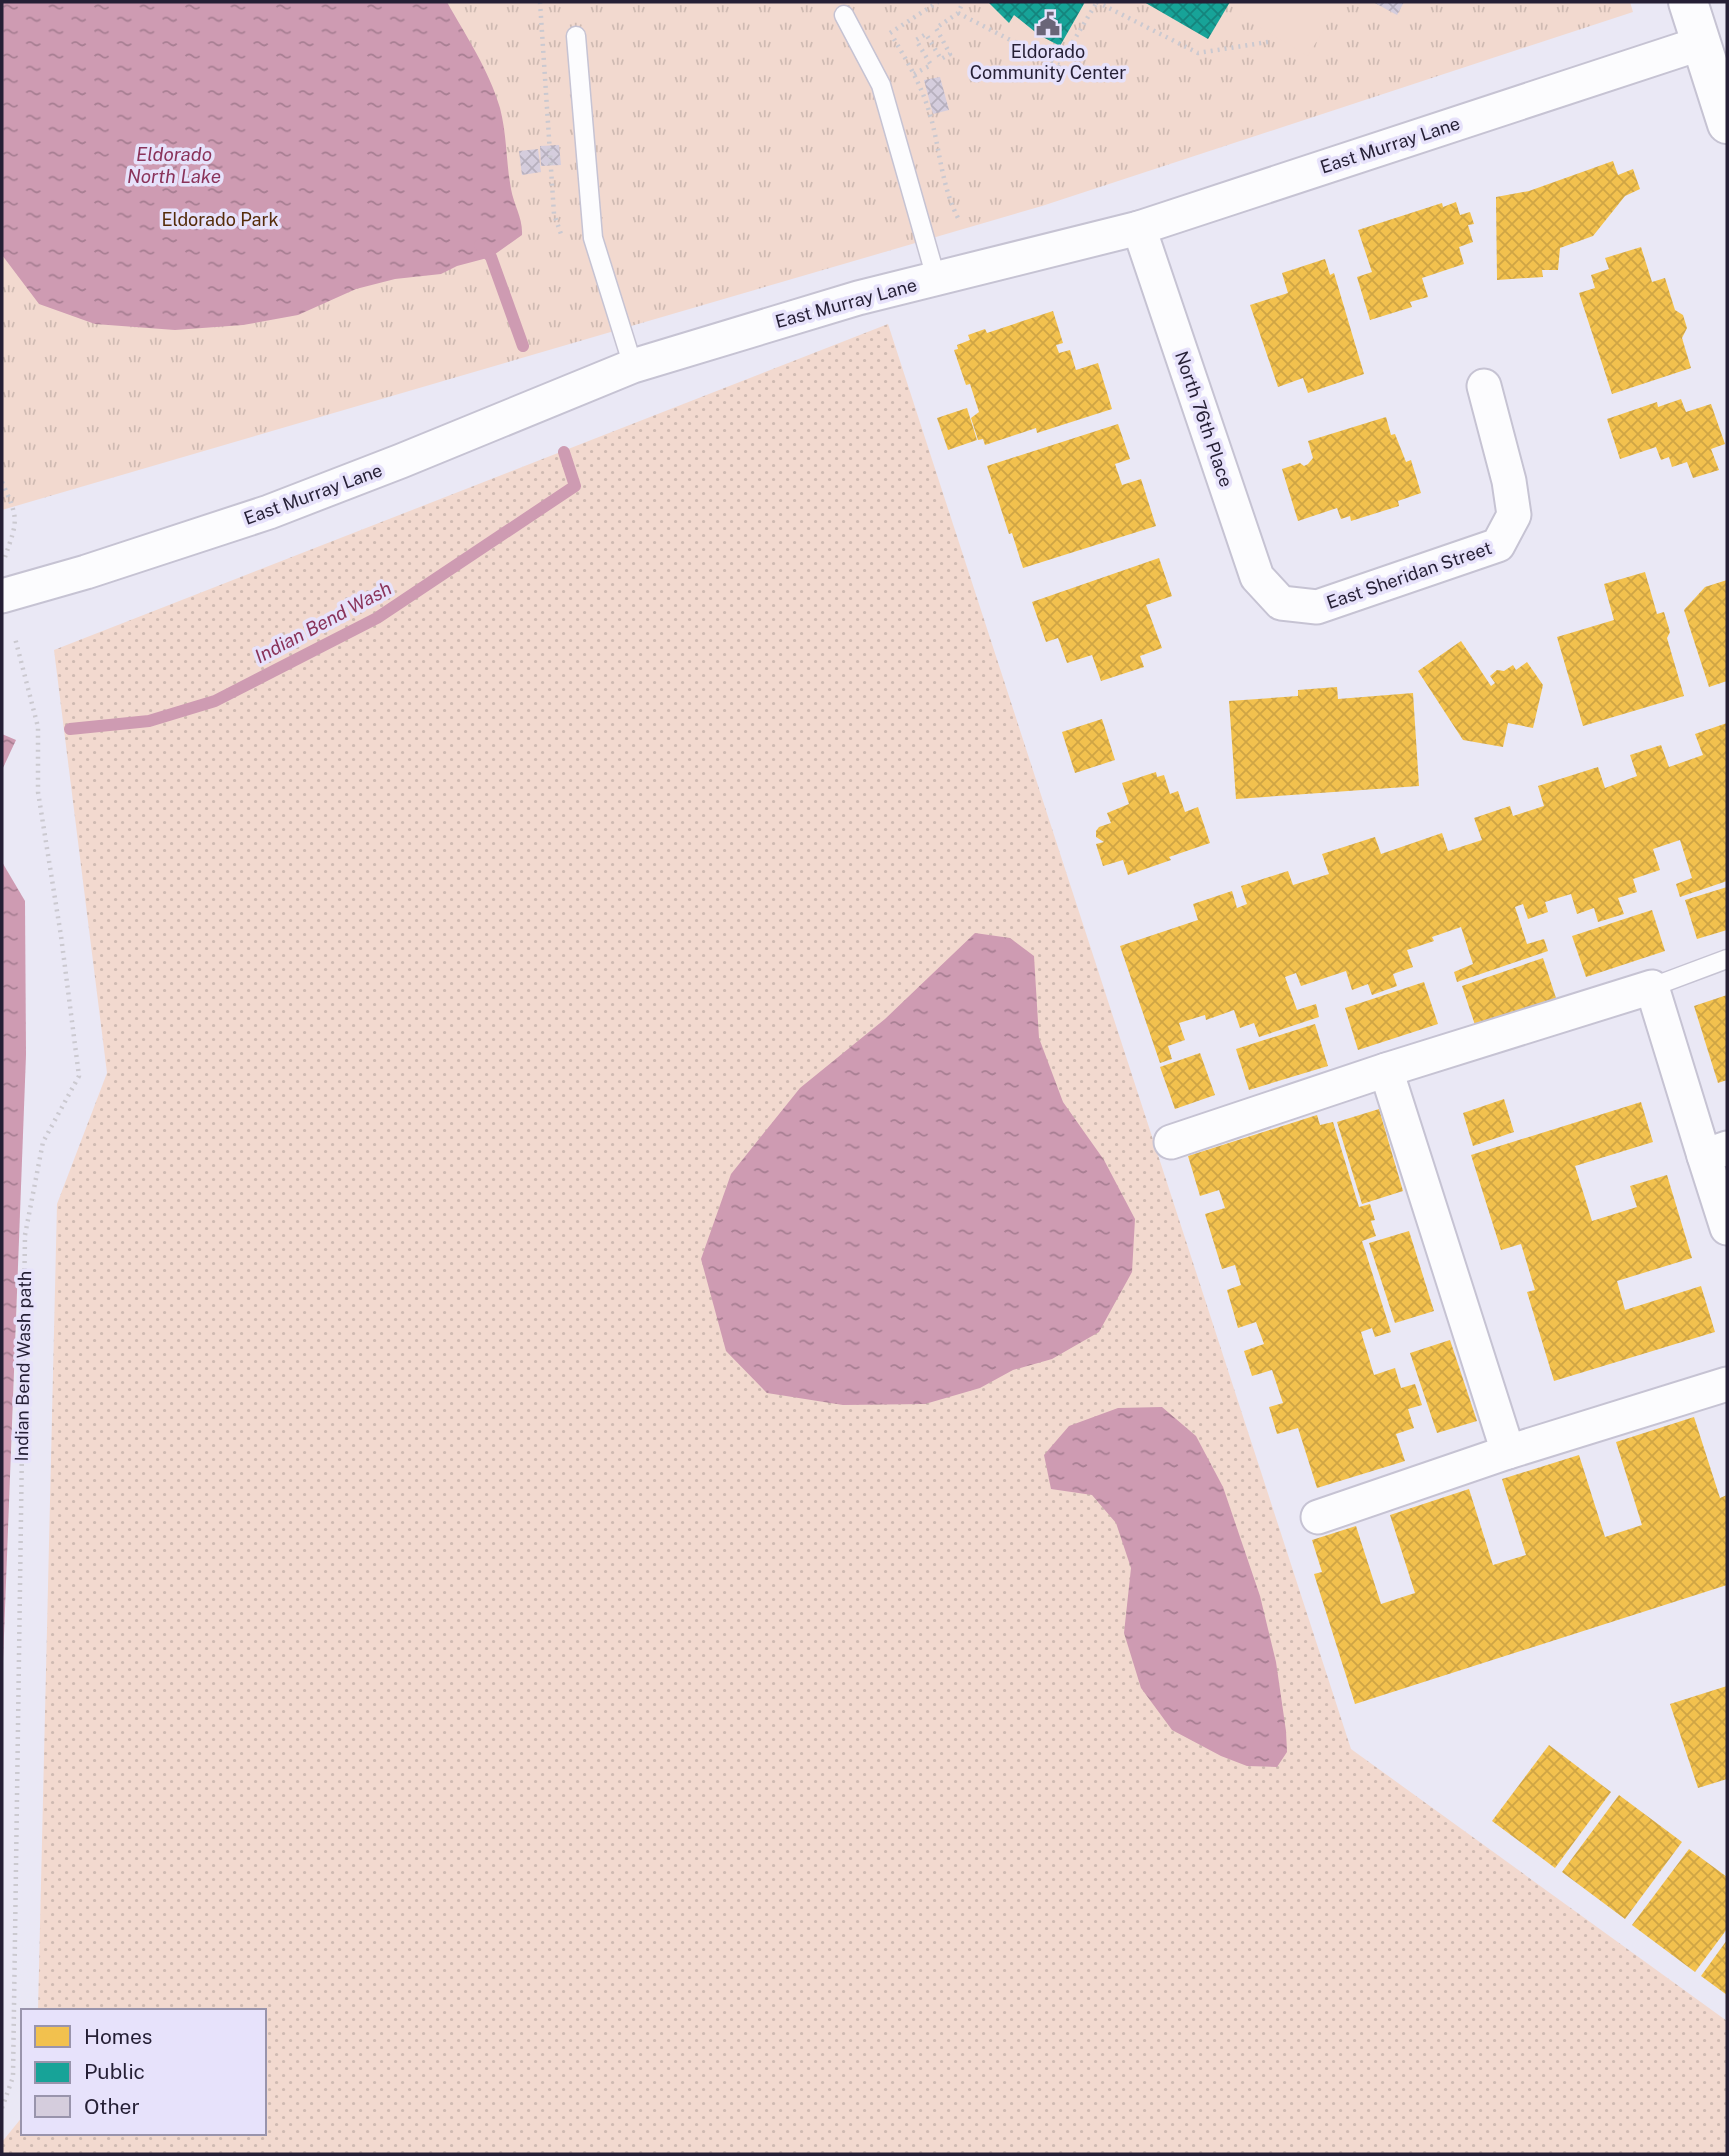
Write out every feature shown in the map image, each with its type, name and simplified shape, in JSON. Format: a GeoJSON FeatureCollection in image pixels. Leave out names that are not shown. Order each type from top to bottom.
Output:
{"type":"FeatureCollection","features":[{"type":"Feature","properties":{"kind":"street"},"geometry":{"type":"LineString","coordinates":[[1688,2],[1727,124]]}},
{"type":"Feature","properties":{"kind":"street","name":"East Murray Lane"},"geometry":{"type":"LineString","coordinates":[[2,596],[86,572],[269,512],[633,366],[791,317],[1139,228],[1702,43]]}},
{"type":"Feature","properties":{"kind":"street","name":"North 76th Place"},"geometry":{"type":"LineString","coordinates":[[1139,228],[1257,577],[1281,603]]}},
{"type":"Feature","properties":{"kind":"street","name":"East Sheridan Street"},"geometry":{"type":"LineString","coordinates":[[1281,603],[1317,607],[1498,545],[1514,515],[1509,481],[1483,386]]}},
{"type":"Feature","properties":{"kind":"street"},"geometry":{"type":"LineString","coordinates":[[1171,1142],[1386,1070],[1652,987],[1716,1152],[1727,1228]]}},
{"type":"Feature","properties":{"kind":"street"},"geometry":{"type":"LineString","coordinates":[[1386,1070],[1508,1452]]}},
{"type":"Feature","properties":{"kind":"street"},"geometry":{"type":"LineString","coordinates":[[1318,1517],[1508,1452],[1727,1384]]}},
{"type":"Feature","properties":{"kind":"lane"},"geometry":{"type":"LineString","coordinates":[[844,15],[881,85],[936,278]]}},
{"type":"Feature","properties":{"kind":"lane"},"geometry":{"type":"LineString","coordinates":[[576,36],[593,238],[633,366]]}},
{"type":"Feature","properties":{"kind":"lane"},"geometry":{"type":"LineString","coordinates":[[1652,987],[1727,959]]}},
{"type":"Feature","properties":{"kind":"path"},"geometry":{"type":"LineString","coordinates":[[890,33],[938,2]]}},
{"type":"Feature","properties":{"kind":"path"},"geometry":{"type":"LineString","coordinates":[[914,74],[931,65],[916,40],[926,34],[941,59],[950,54],[936,28],[958,13],[963,2]]}},
{"type":"Feature","properties":{"kind":"path"},"geometry":{"type":"LineString","coordinates":[[958,13],[1059,65],[1097,2],[1198,53],[1268,42]]}},
{"type":"Feature","properties":{"kind":"path"},"geometry":{"type":"LineString","coordinates":[[2,482],[17,523],[4,560]]}},
{"type":"Feature","properties":{"kind":"path","name":"Indian Bend Wash path"},"geometry":{"type":"LineString","coordinates":[[2,2108],[13,2077],[25,1235],[43,1142],[79,1076],[61,936],[38,792],[38,727],[15,638]]}},
{"type":"Feature","properties":{"kind":"green space","name":"Eldorado Park"},"geometry":{"type":"Polygon","coordinates":[[[2,2],[1630,2],[1633,12],[1042,206],[2,510],[2,2]]]}},
{"type":"Feature","properties":{"kind":"green space"},"geometry":{"type":"Polygon","coordinates":[[[1247,2],[1340,2],[1308,56],[1239,15],[1247,2]]]}},
{"type":"Feature","properties":{"kind":"green space"},"geometry":{"type":"Polygon","coordinates":[[[888,324],[1351,1749],[1727,2021],[1727,2154],[2,2154],[2,2142],[21,2118],[21,2135],[266,2135],[266,2009],[38,2009],[57,1204],[107,1073],[54,650],[888,324]]]}},
{"type":"Feature","properties":{"kind":"water","name":"Eldorado North Lake"},"geometry":{"type":"Polygon","coordinates":[[[2,2],[447,2],[483,67],[500,108],[511,189],[522,235],[491,257],[457,266],[441,274],[395,279],[356,289],[298,315],[243,325],[175,330],[95,324],[39,304],[2,255],[2,2]]]}},
{"type":"Feature","properties":{"kind":"water"},"geometry":{"type":"Polygon","coordinates":[[[2,734],[16,740],[2,770],[2,734]]]}},
{"type":"Feature","properties":{"kind":"water"},"geometry":{"type":"Polygon","coordinates":[[[2,862],[25,901],[26,1055],[2,1688],[2,862]]]}},
{"type":"Feature","properties":{"kind":"water"},"geometry":{"type":"Polygon","coordinates":[[[975,933],[1010,938],[1034,956],[1039,1038],[1063,1102],[1104,1160],[1135,1219],[1132,1272],[1099,1332],[1052,1359],[1013,1370],[980,1388],[925,1404],[843,1405],[767,1393],[726,1351],[701,1259],[731,1174],[800,1088],[885,1019],[975,933]]]}},
{"type":"Feature","properties":{"kind":"water"},"geometry":{"type":"Polygon","coordinates":[[[1162,1407],[1196,1436],[1223,1487],[1260,1596],[1276,1662],[1286,1731],[1287,1752],[1277,1767],[1247,1766],[1221,1756],[1172,1730],[1141,1688],[1124,1633],[1131,1568],[1116,1523],[1092,1495],[1051,1489],[1044,1455],[1069,1426],[1118,1408],[1162,1407]]]}},
{"type":"Feature","properties":{"kind":"building: Homes"},"geometry":{"type":"Polygon","coordinates":[[[1613,161],[1618,175],[1633,169],[1640,189],[1625,196],[1593,236],[1560,248],[1558,270],[1542,270],[1543,277],[1497,280],[1496,197],[1529,191],[1613,161]]]}},
{"type":"Feature","properties":{"kind":"building: Homes"},"geometry":{"type":"Polygon","coordinates":[[[1456,202],[1460,215],[1470,212],[1474,224],[1468,225],[1473,242],[1459,247],[1464,264],[1422,278],[1428,297],[1410,302],[1412,307],[1370,320],[1357,277],[1372,272],[1358,230],[1442,203],[1443,207],[1456,202]]]}},
{"type":"Feature","properties":{"kind":"building: Homes"},"geometry":{"type":"Polygon","coordinates":[[[1641,247],[1652,282],[1665,278],[1675,310],[1683,315],[1687,328],[1682,338],[1691,368],[1612,394],[1579,293],[1595,288],[1591,275],[1609,269],[1605,258],[1641,247]]]}},
{"type":"Feature","properties":{"kind":"building: Homes"},"geometry":{"type":"Polygon","coordinates":[[[1325,259],[1330,275],[1334,273],[1364,374],[1308,393],[1303,378],[1278,387],[1250,305],[1288,293],[1282,273],[1325,259]]]}},
{"type":"Feature","properties":{"kind":"building: Homes"},"geometry":{"type":"Polygon","coordinates":[[[1053,311],[1063,343],[1056,345],[1059,353],[1070,350],[1076,370],[1098,363],[1112,409],[1037,433],[1036,428],[985,445],[983,439],[978,440],[971,418],[979,412],[970,384],[966,385],[954,350],[958,349],[957,345],[970,340],[968,335],[985,329],[987,333],[1053,311]]]}},
{"type":"Feature","properties":{"kind":"building: Homes"},"geometry":{"type":"Polygon","coordinates":[[[1681,399],[1686,412],[1711,404],[1725,444],[1711,449],[1719,470],[1693,478],[1687,462],[1672,467],[1669,457],[1661,460],[1656,447],[1620,459],[1607,419],[1657,402],[1658,407],[1681,399]]]}},
{"type":"Feature","properties":{"kind":"building: Homes"},"geometry":{"type":"Polygon","coordinates":[[[967,408],[977,440],[948,450],[937,418],[967,408]]]}},
{"type":"Feature","properties":{"kind":"building: Homes"},"geometry":{"type":"Polygon","coordinates":[[[1386,417],[1391,435],[1395,434],[1406,462],[1411,460],[1421,493],[1398,501],[1399,506],[1351,521],[1350,516],[1341,519],[1337,508],[1298,521],[1282,469],[1300,463],[1304,466],[1308,464],[1313,458],[1308,441],[1386,417]]]}},
{"type":"Feature","properties":{"kind":"building: Homes"},"geometry":{"type":"Polygon","coordinates":[[[1118,424],[1130,459],[1115,464],[1122,485],[1141,479],[1156,526],[1023,568],[987,466],[1118,424]]]}},
{"type":"Feature","properties":{"kind":"building: Homes"},"geometry":{"type":"Polygon","coordinates":[[[1159,558],[1172,596],[1146,605],[1162,648],[1140,656],[1144,667],[1101,681],[1092,655],[1067,663],[1058,638],[1046,642],[1032,602],[1159,558]]]}},
{"type":"Feature","properties":{"kind":"building: Homes"},"geometry":{"type":"Polygon","coordinates":[[[1645,572],[1657,614],[1664,612],[1670,632],[1667,638],[1684,696],[1583,726],[1557,637],[1614,620],[1604,584],[1645,572]]]}},
{"type":"Feature","properties":{"kind":"building: Homes"},"geometry":{"type":"Polygon","coordinates":[[[1727,580],[1727,681],[1709,687],[1684,610],[1705,587],[1727,580]]]}},
{"type":"Feature","properties":{"kind":"building: Homes"},"geometry":{"type":"Polygon","coordinates":[[[1461,641],[1491,686],[1495,683],[1490,676],[1497,670],[1504,671],[1513,665],[1516,670],[1527,662],[1543,685],[1533,728],[1508,723],[1503,747],[1463,740],[1418,671],[1461,641]]]}},
{"type":"Feature","properties":{"kind":"building: Homes"},"geometry":{"type":"Polygon","coordinates":[[[1337,687],[1338,699],[1413,693],[1419,786],[1236,799],[1229,701],[1298,696],[1298,690],[1337,687]]]}},
{"type":"Feature","properties":{"kind":"building: Homes"},"geometry":{"type":"Polygon","coordinates":[[[1102,719],[1115,760],[1075,773],[1062,732],[1102,719]]]}},
{"type":"Feature","properties":{"kind":"building: Homes"},"geometry":{"type":"Polygon","coordinates":[[[1727,723],[1727,881],[1680,897],[1676,884],[1692,878],[1680,840],[1653,849],[1660,870],[1633,879],[1637,892],[1618,898],[1624,914],[1598,922],[1594,908],[1577,914],[1571,894],[1545,902],[1548,912],[1528,919],[1523,904],[1515,907],[1527,944],[1544,939],[1548,951],[1457,982],[1454,972],[1473,964],[1461,927],[1432,937],[1434,941],[1407,950],[1413,967],[1393,974],[1397,986],[1372,995],[1368,984],[1352,990],[1346,971],[1301,986],[1296,973],[1285,977],[1297,1010],[1316,1004],[1319,1017],[1259,1037],[1254,1023],[1240,1028],[1234,1010],[1206,1020],[1205,1015],[1179,1023],[1185,1040],[1168,1046],[1172,1059],[1160,1063],[1120,946],[1198,920],[1193,904],[1232,891],[1237,908],[1247,904],[1241,886],[1288,871],[1293,885],[1329,874],[1322,854],[1375,837],[1381,854],[1442,833],[1448,851],[1482,840],[1474,818],[1510,806],[1513,816],[1544,806],[1538,786],[1598,767],[1605,788],[1637,776],[1630,755],[1661,745],[1669,767],[1703,755],[1695,734],[1727,723]]]}},
{"type":"Feature","properties":{"kind":"building: Homes"},"geometry":{"type":"Polygon","coordinates":[[[1156,772],[1157,777],[1164,775],[1170,794],[1178,791],[1185,812],[1198,807],[1210,843],[1128,875],[1123,860],[1103,866],[1096,844],[1104,842],[1096,837],[1096,831],[1099,827],[1111,823],[1107,813],[1129,804],[1122,783],[1156,772]]]}},
{"type":"Feature","properties":{"kind":"building: Homes"},"geometry":{"type":"Polygon","coordinates":[[[1727,887],[1727,930],[1697,939],[1685,900],[1727,887]]]}},
{"type":"Feature","properties":{"kind":"building: Homes"},"geometry":{"type":"Polygon","coordinates":[[[1652,910],[1665,951],[1586,977],[1572,936],[1652,910]]]}},
{"type":"Feature","properties":{"kind":"building: Homes"},"geometry":{"type":"Polygon","coordinates":[[[1543,958],[1556,998],[1475,1025],[1462,986],[1543,958]]]}},
{"type":"Feature","properties":{"kind":"building: Homes"},"geometry":{"type":"Polygon","coordinates":[[[1424,982],[1438,1024],[1358,1050],[1345,1008],[1424,982]]]}},
{"type":"Feature","properties":{"kind":"building: Homes"},"geometry":{"type":"Polygon","coordinates":[[[1727,995],[1727,1080],[1718,1083],[1694,1006],[1727,995]]]}},
{"type":"Feature","properties":{"kind":"building: Homes"},"geometry":{"type":"Polygon","coordinates":[[[1315,1024],[1328,1066],[1249,1090],[1236,1049],[1315,1024]]]}},
{"type":"Feature","properties":{"kind":"building: Homes"},"geometry":{"type":"Polygon","coordinates":[[[1200,1053],[1215,1095],[1175,1109],[1160,1067],[1200,1053]]]}},
{"type":"Feature","properties":{"kind":"building: Homes"},"geometry":{"type":"Polygon","coordinates":[[[1504,1099],[1514,1132],[1473,1146],[1463,1113],[1504,1099]]]}},
{"type":"Feature","properties":{"kind":"building: Homes"},"geometry":{"type":"Polygon","coordinates":[[[1641,1102],[1653,1142],[1575,1166],[1592,1221],[1637,1207],[1630,1186],[1667,1175],[1692,1258],[1617,1281],[1625,1310],[1701,1286],[1715,1332],[1554,1381],[1527,1292],[1535,1290],[1521,1244],[1501,1250],[1471,1155],[1641,1102]]]}},
{"type":"Feature","properties":{"kind":"building: Homes"},"geometry":{"type":"Polygon","coordinates":[[[1379,1109],[1403,1191],[1362,1204],[1337,1122],[1379,1109]]]}},
{"type":"Feature","properties":{"kind":"building: Homes"},"geometry":{"type":"Polygon","coordinates":[[[1317,1115],[1320,1125],[1333,1122],[1359,1207],[1370,1204],[1375,1220],[1371,1221],[1376,1236],[1362,1241],[1391,1332],[1375,1337],[1372,1328],[1361,1332],[1374,1375],[1395,1368],[1401,1388],[1415,1384],[1422,1405],[1408,1409],[1414,1428],[1396,1434],[1405,1461],[1317,1488],[1298,1428],[1277,1434],[1269,1407],[1283,1403],[1272,1370],[1252,1376],[1244,1351],[1264,1344],[1256,1322],[1238,1328],[1227,1290],[1241,1285],[1235,1265],[1222,1269],[1205,1214],[1225,1208],[1219,1190],[1200,1196],[1188,1156],[1317,1115]]]}},
{"type":"Feature","properties":{"kind":"building: Homes"},"geometry":{"type":"Polygon","coordinates":[[[1409,1231],[1434,1311],[1395,1323],[1369,1243],[1409,1231]]]}},
{"type":"Feature","properties":{"kind":"building: Homes"},"geometry":{"type":"Polygon","coordinates":[[[1450,1340],[1477,1421],[1437,1433],[1410,1353],[1450,1340]]]}},
{"type":"Feature","properties":{"kind":"building: Homes"},"geometry":{"type":"Polygon","coordinates":[[[1694,1417],[1720,1498],[1727,1495],[1727,1585],[1355,1704],[1314,1574],[1322,1572],[1312,1540],[1356,1526],[1381,1604],[1415,1593],[1390,1515],[1469,1489],[1493,1565],[1526,1555],[1502,1479],[1579,1455],[1605,1537],[1642,1525],[1616,1442],[1694,1417]]]}},
{"type":"Feature","properties":{"kind":"building: Homes"},"geometry":{"type":"Polygon","coordinates":[[[1727,1686],[1727,1779],[1698,1788],[1670,1704],[1727,1686]]]}},
{"type":"Feature","properties":{"kind":"building: Homes"},"geometry":{"type":"Polygon","coordinates":[[[1549,1745],[1611,1792],[1555,1868],[1492,1821],[1549,1745]]]}},
{"type":"Feature","properties":{"kind":"building: Homes"},"geometry":{"type":"Polygon","coordinates":[[[1619,1795],[1682,1842],[1625,1919],[1562,1872],[1619,1795]]]}},
{"type":"Feature","properties":{"kind":"building: Homes"},"geometry":{"type":"Polygon","coordinates":[[[1689,1849],[1727,1877],[1727,1929],[1695,1972],[1632,1925],[1689,1849]]]}},
{"type":"Feature","properties":{"kind":"building: Homes"},"geometry":{"type":"Polygon","coordinates":[[[1727,1940],[1727,1995],[1701,1976],[1727,1940]]]}},
{"type":"Feature","properties":{"kind":"building: Public","name":"Eldorado Community Center"},"geometry":{"type":"Polygon","coordinates":[[[988,2],[1085,2],[1060,46],[1039,35],[1014,15],[1009,23],[988,2]]]}},
{"type":"Feature","properties":{"kind":"building: Public","name":"Eldorado Community Center"},"geometry":{"type":"Polygon","coordinates":[[[1144,2],[1230,2],[1208,39],[1144,2]]]}},
{"type":"Feature","properties":{"kind":"building: Other"},"geometry":{"type":"Polygon","coordinates":[[[1373,2],[1404,2],[1397,15],[1373,2]]]}},
{"type":"Feature","properties":{"kind":"building: Other"},"geometry":{"type":"Polygon","coordinates":[[[940,77],[949,110],[933,114],[924,80],[940,77]]]}},
{"type":"Feature","properties":{"kind":"building: Other"},"geometry":{"type":"Polygon","coordinates":[[[559,145],[561,165],[541,166],[540,146],[559,145]]]}},
{"type":"Feature","properties":{"kind":"building: Other"},"geometry":{"type":"Polygon","coordinates":[[[538,149],[541,172],[522,175],[519,151],[538,149]]]}},
{"type":"Feature","properties":{"kind":"waterway","name":"Indian Bend Wash"},"geometry":{"type":"LineString","coordinates":[[480,245],[491,257],[523,346]]}},
{"type":"Feature","properties":{"kind":"waterway","name":"Indian Bend Wash"},"geometry":{"type":"LineString","coordinates":[[70,729],[149,721],[215,701],[377,618],[575,486],[564,452]]}},
{"type":"Feature","properties":{"kind":"place","name":"Eldorado Community Center"},"geometry":{"type":"Point","coordinates":[1048,24]}}]}
